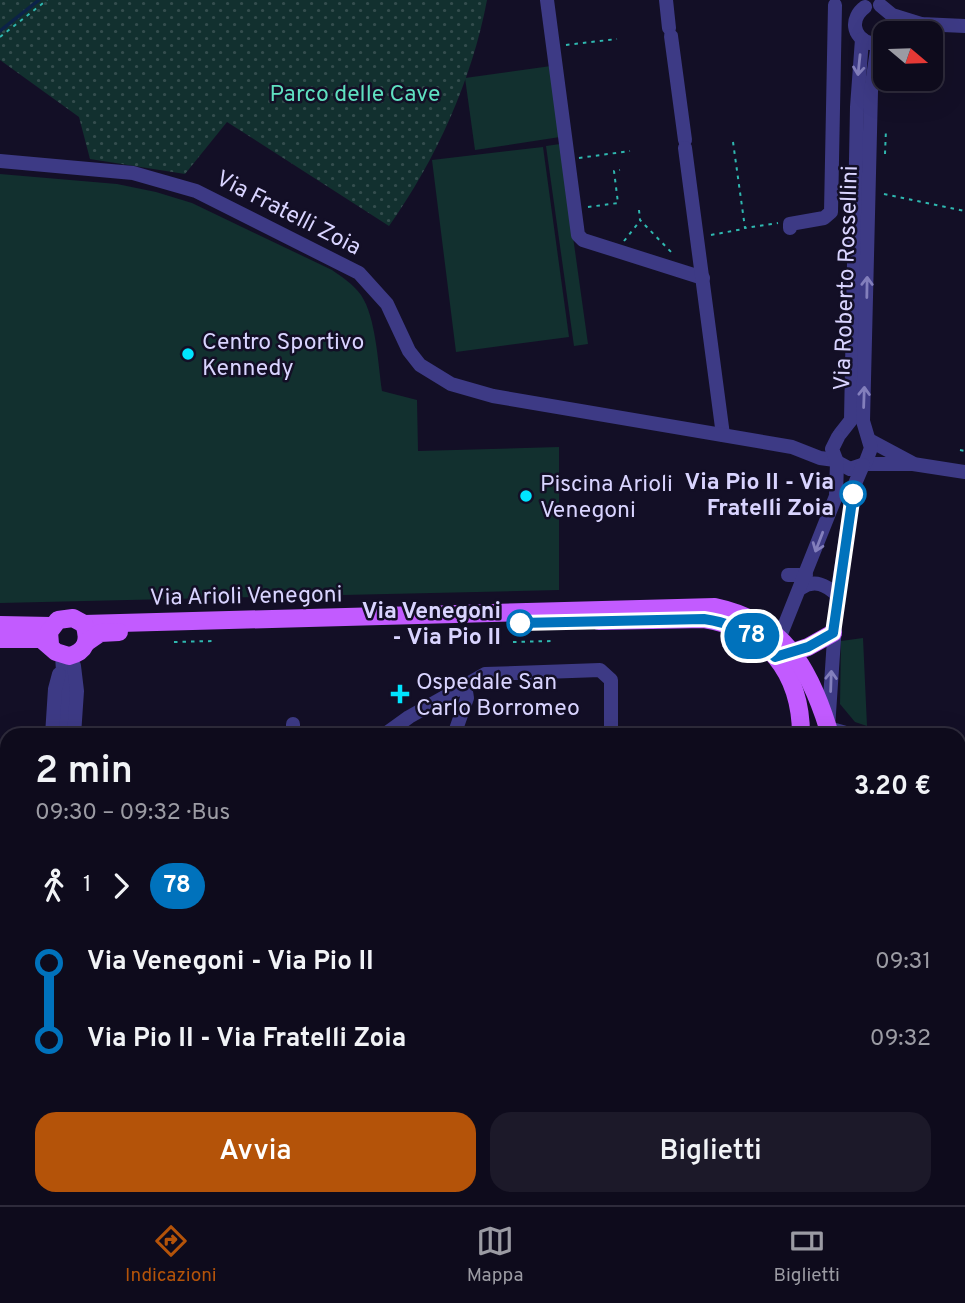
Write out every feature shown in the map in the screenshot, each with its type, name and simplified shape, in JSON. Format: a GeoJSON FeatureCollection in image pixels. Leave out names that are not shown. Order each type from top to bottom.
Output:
{"type":"FeatureCollection","features":[{"type":"Feature","properties":{"kind":"main road","name":"Via Arioli Venegoni"},"geometry":{"type":"LineString","coordinates":[[68,647],[109,632],[704,619],[721,621],[777,648],[796,691],[801,728]]}},
{"type":"Feature","properties":{"kind":"main road"},"geometry":{"type":"LineString","coordinates":[[0,625],[68,647]]}},
{"type":"Feature","properties":{"kind":"main road"},"geometry":{"type":"LineString","coordinates":[[794,653],[833,633]]}},
{"type":"Feature","properties":{"kind":"main road"},"geometry":{"type":"LineString","coordinates":[[0,639],[41,639],[68,647]]}},
{"type":"Feature","properties":{"kind":"main road"},"geometry":{"type":"LineString","coordinates":[[777,648],[794,653],[815,688],[826,728]]}},
{"type":"Feature","properties":{"kind":"street"},"geometry":{"type":"LineString","coordinates":[[547,0],[578,235],[583,240],[703,278]]}},
{"type":"Feature","properties":{"kind":"street"},"geometry":{"type":"LineString","coordinates":[[666,0],[723,435]]}},
{"type":"Feature","properties":{"kind":"street"},"geometry":{"type":"LineString","coordinates":[[790,228],[790,224],[824,218],[831,212],[833,3],[862,8],[884,7],[914,21]]}},
{"type":"Feature","properties":{"kind":"street","name":"Via Roberto Rossellini"},"geometry":{"type":"LineString","coordinates":[[777,648],[836,496],[836,461],[832,449],[851,420],[858,355],[864,91],[862,39],[855,29],[862,8]]}},
{"type":"Feature","properties":{"kind":"street"},"geometry":{"type":"LineString","coordinates":[[943,25],[965,26]]}},
{"type":"Feature","properties":{"kind":"street","name":"Via Roberto Rossellini"},"geometry":{"type":"LineString","coordinates":[[862,39],[873,40]]}},
{"type":"Feature","properties":{"kind":"street","name":"Via Roberto Rossellini"},"geometry":{"type":"LineString","coordinates":[[864,91],[873,66]]}},
{"type":"Feature","properties":{"kind":"street","name":"Via Fratelli Zoia"},"geometry":{"type":"LineString","coordinates":[[0,161],[133,173],[175,183],[335,258],[370,281],[387,304],[409,351],[420,365],[451,384],[493,397],[792,447],[836,461],[848,469],[864,465],[913,464],[965,472]]}},
{"type":"Feature","properties":{"kind":"street","name":"Via Roberto Rossellini"},"geometry":{"type":"LineString","coordinates":[[827,728],[837,595],[854,486],[871,451],[863,421],[858,355]]}},
{"type":"Feature","properties":{"kind":"street","name":"Via Fratelli Zoia"},"geometry":{"type":"LineString","coordinates":[[792,447],[821,446],[839,435],[854,431],[913,464]]}},
{"type":"Feature","properties":{"kind":"street"},"geometry":{"type":"LineString","coordinates":[[788,575],[804,582],[822,584],[837,595]]}},
{"type":"Feature","properties":{"kind":"street"},"geometry":{"type":"LineString","coordinates":[[58,728],[65,704],[68,647]]}},
{"type":"Feature","properties":{"kind":"street"},"geometry":{"type":"LineString","coordinates":[[58,728],[55,689],[68,647]]}},
{"type":"Feature","properties":{"kind":"street"},"geometry":{"type":"LineString","coordinates":[[68,647],[77,691],[74,728]]}},
{"type":"Feature","properties":{"kind":"street"},"geometry":{"type":"LineString","coordinates":[[394,728],[485,674],[600,670],[611,680],[611,728]]}},
{"type":"Feature","properties":{"kind":"street"},"geometry":{"type":"LineString","coordinates":[[456,728],[467,698],[465,685]]}},
{"type":"Feature","properties":{"kind":"path"},"geometry":{"type":"LineString","coordinates":[[0,37],[47,0]]}},
{"type":"Feature","properties":{"kind":"path"},"geometry":{"type":"LineString","coordinates":[[553,46],[617,39]]}},
{"type":"Feature","properties":{"kind":"path"},"geometry":{"type":"LineString","coordinates":[[885,154],[886,129]]}},
{"type":"Feature","properties":{"kind":"path"},"geometry":{"type":"LineString","coordinates":[[733,142],[744,228]]}},
{"type":"Feature","properties":{"kind":"path"},"geometry":{"type":"LineString","coordinates":[[568,160],[630,152]]}},
{"type":"Feature","properties":{"kind":"path"},"geometry":{"type":"LineString","coordinates":[[575,209],[618,202],[614,171],[620,170]]}},
{"type":"Feature","properties":{"kind":"path"},"geometry":{"type":"LineString","coordinates":[[884,194],[965,211]]}},
{"type":"Feature","properties":{"kind":"path"},"geometry":{"type":"LineString","coordinates":[[639,210],[640,220],[675,256]]}},
{"type":"Feature","properties":{"kind":"path"},"geometry":{"type":"LineString","coordinates":[[622,252],[627,234],[640,220]]}},
{"type":"Feature","properties":{"kind":"path"},"geometry":{"type":"LineString","coordinates":[[697,237],[777,223],[790,228]]}},
{"type":"Feature","properties":{"kind":"path"},"geometry":{"type":"LineString","coordinates":[[960,450],[965,451]]}},
{"type":"Feature","properties":{"kind":"path"},"geometry":{"type":"LineString","coordinates":[[174,642],[214,641]]}},
{"type":"Feature","properties":{"kind":"path"},"geometry":{"type":"LineString","coordinates":[[513,642],[552,641]]}},
{"type":"Feature","properties":{"kind":"green space","name":"Parco delle Cave"},"geometry":{"type":"Polygon","coordinates":[[[0,0],[487,0],[472,60],[450,118],[422,174],[389,226],[227,122],[185,174],[90,159],[79,117],[0,60],[0,0]]]}},
{"type":"Feature","properties":{"kind":"green space"},"geometry":{"type":"Polygon","coordinates":[[[551,66],[560,137],[475,150],[465,78],[551,66]]]}},
{"type":"Feature","properties":{"kind":"green space"},"geometry":{"type":"Polygon","coordinates":[[[560,144],[588,344],[574,346],[546,146],[560,144]]]}},
{"type":"Feature","properties":{"kind":"green space"},"geometry":{"type":"Polygon","coordinates":[[[543,147],[569,337],[456,352],[432,160],[543,147]]]}},
{"type":"Feature","properties":{"kind":"green space","name":"Centro Sportivo Kennedy"},"geometry":{"type":"Polygon","coordinates":[[[0,174],[117,184],[156,192],[192,203],[332,270],[343,278],[361,295],[370,315],[382,391],[417,400],[418,451],[559,447],[559,590],[0,603],[0,174]]]}},
{"type":"Feature","properties":{"kind":"green space"},"geometry":{"type":"Polygon","coordinates":[[[863,638],[867,726],[855,722],[840,704],[841,641],[863,638]]]}},
{"type":"Feature","properties":{"kind":"waterway"},"geometry":{"type":"LineString","coordinates":[[0,31],[39,0]]}},
{"type":"Feature","properties":{"kind":"bus line","name":"78"},"geometry":{"type":"LineString","coordinates":[[520,623],[704,619],[721,621],[746,632],[775,657],[794,653],[833,633],[853,494]]}},
{"type":"Feature","properties":{"kind":"place","name":"Centro Sportivo Kennedy"},"geometry":{"type":"Point","coordinates":[188,354]}},
{"type":"Feature","properties":{"kind":"place","name":"Via Pio II - Via Fratelli Zoia"},"geometry":{"type":"Point","coordinates":[853,494]}},
{"type":"Feature","properties":{"kind":"place","name":"Piscina Arioli Venegoni"},"geometry":{"type":"Point","coordinates":[526,496]}},
{"type":"Feature","properties":{"kind":"place","name":"Via Venegoni - Via Pio II"},"geometry":{"type":"Point","coordinates":[520,623]}},
{"type":"Feature","properties":{"kind":"place","name":"Ospedale San Carlo Borromeo"},"geometry":{"type":"Point","coordinates":[400,694]}}]}
